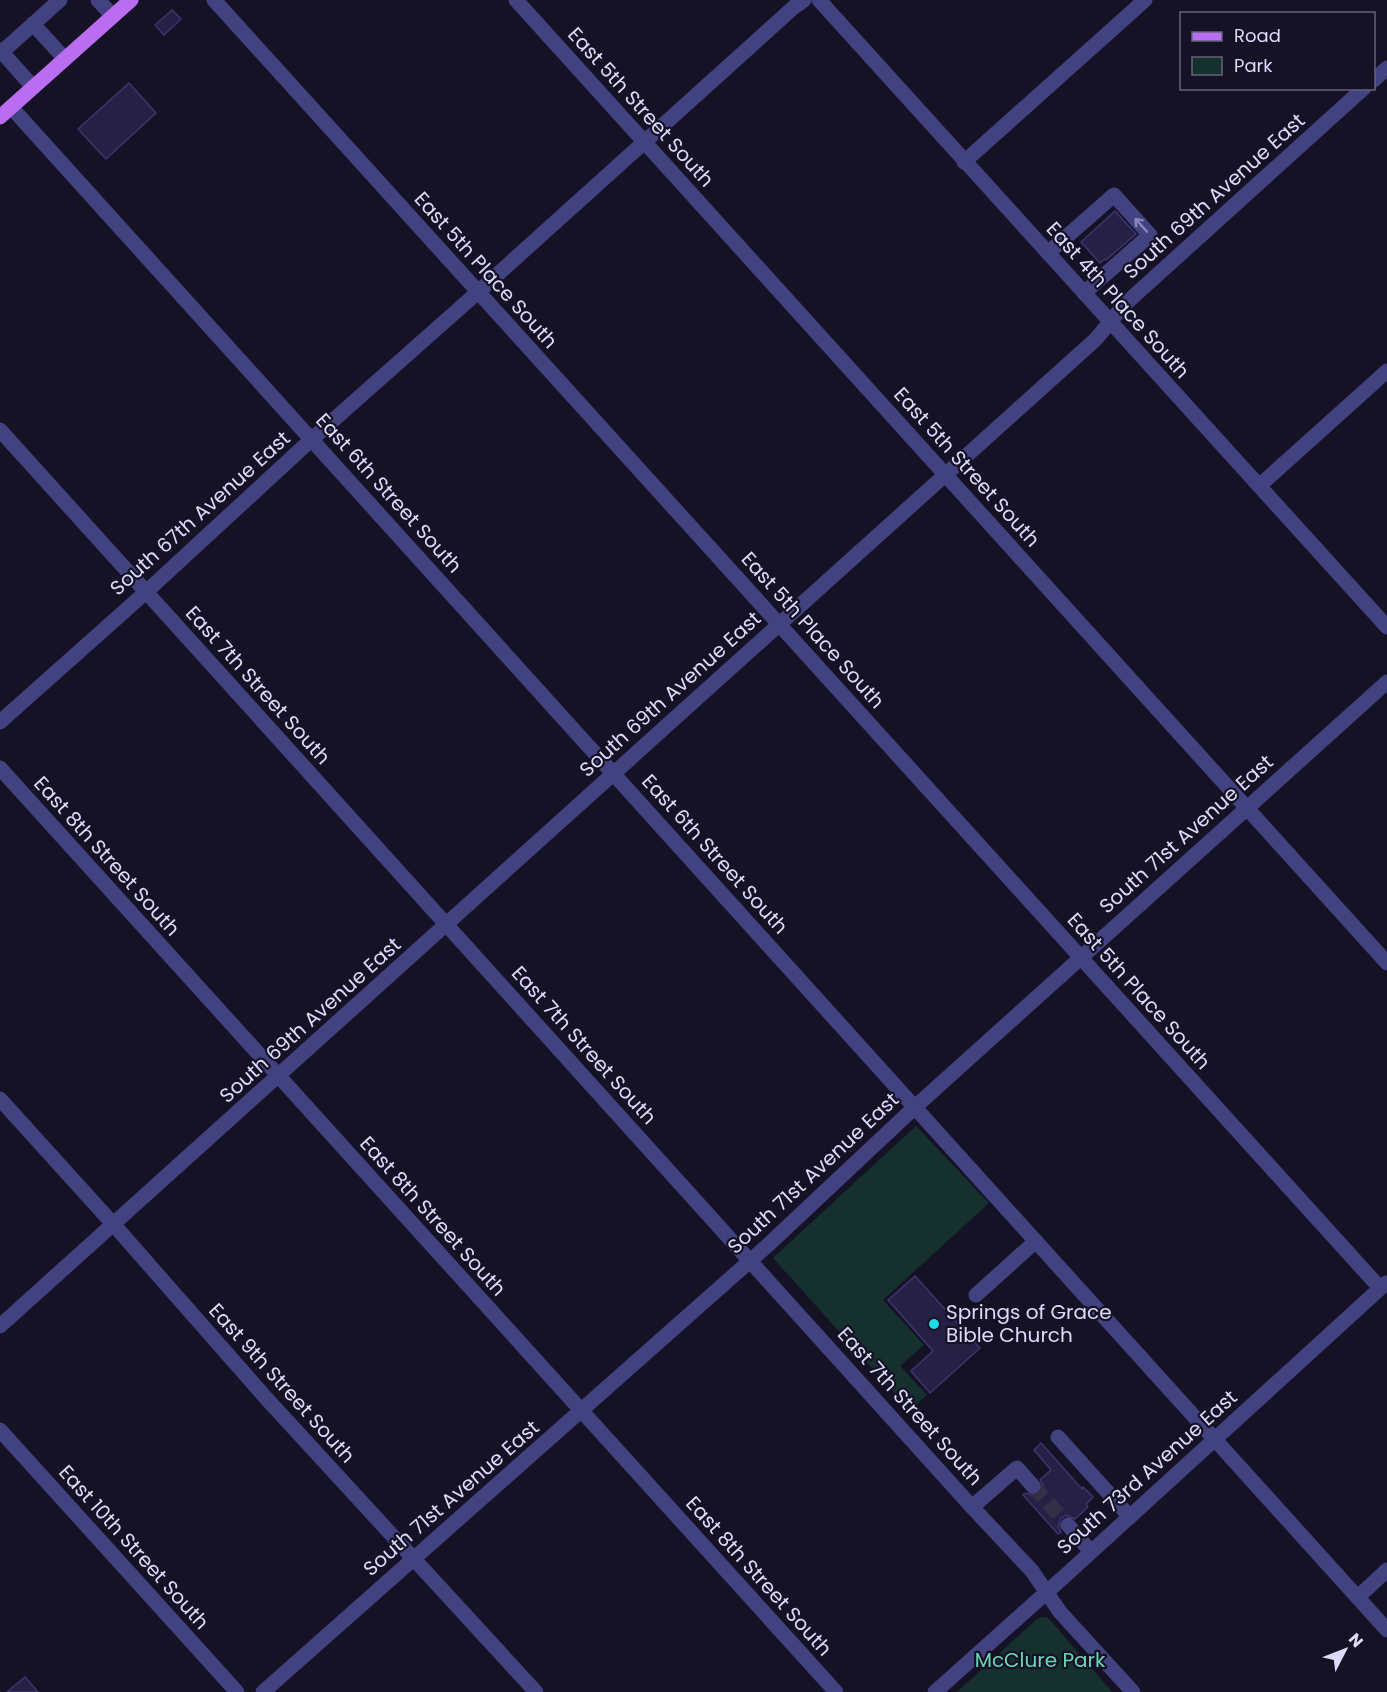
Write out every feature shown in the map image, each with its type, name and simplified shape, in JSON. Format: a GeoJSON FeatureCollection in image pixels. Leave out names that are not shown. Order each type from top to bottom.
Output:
{"type":"FeatureCollection","features":[{"type":"Feature","properties":{"kind":"main road"},"geometry":{"type":"LineString","coordinates":[[6,112],[130,0]]}},
{"type":"Feature","properties":{"kind":"street"},"geometry":{"type":"LineString","coordinates":[[33,87],[1,51],[60,0]]}},
{"type":"Feature","properties":{"kind":"street"},"geometry":{"type":"LineString","coordinates":[[98,0],[112,16]]}},
{"type":"Feature","properties":{"kind":"street","name":"East 5th Place South"},"geometry":{"type":"LineString","coordinates":[[214,0],[1080,958],[1384,1285]]}},
{"type":"Feature","properties":{"kind":"street","name":"East 5th Street South"},"geometry":{"type":"LineString","coordinates":[[516,0],[1387,963]]}},
{"type":"Feature","properties":{"kind":"street","name":"South 67th Avenue East"},"geometry":{"type":"LineString","coordinates":[[0,722],[312,439],[804,0]]}},
{"type":"Feature","properties":{"kind":"street","name":"East 4th Place South"},"geometry":{"type":"LineString","coordinates":[[819,0],[1387,627]]}},
{"type":"Feature","properties":{"kind":"street"},"geometry":{"type":"LineString","coordinates":[[964,162],[1145,0]]}},
{"type":"Feature","properties":{"kind":"street"},"geometry":{"type":"LineString","coordinates":[[33,24],[64,59]]}},
{"type":"Feature","properties":{"kind":"street"},"geometry":{"type":"LineString","coordinates":[[1375,79],[1387,68]]}},
{"type":"Feature","properties":{"kind":"street","name":"South 69th Avenue East"},"geometry":{"type":"LineString","coordinates":[[0,1326],[1096,339],[1124,305],[1362,90]]}},
{"type":"Feature","properties":{"kind":"street","name":"East 6th Street South"},"geometry":{"type":"LineString","coordinates":[[6,112],[312,439],[1387,1630]]}},
{"type":"Feature","properties":{"kind":"street"},"geometry":{"type":"LineString","coordinates":[[1048,254],[1113,195],[1150,235],[1084,293]]}},
{"type":"Feature","properties":{"kind":"street"},"geometry":{"type":"LineString","coordinates":[[1259,486],[1387,371]]}},
{"type":"Feature","properties":{"kind":"street","name":"East 7th Street South"},"geometry":{"type":"LineString","coordinates":[[0,430],[1032,1571],[1060,1612],[1133,1692]]}},
{"type":"Feature","properties":{"kind":"street","name":"South 71st Avenue East"},"geometry":{"type":"LineString","coordinates":[[263,1692],[581,1412],[915,1107],[1387,682]]}},
{"type":"Feature","properties":{"kind":"street","name":"East 8th Street South"},"geometry":{"type":"LineString","coordinates":[[0,768],[836,1692]]}},
{"type":"Feature","properties":{"kind":"street","name":"East 9th Street South"},"geometry":{"type":"LineString","coordinates":[[0,1099],[266,1398],[536,1692]]}},
{"type":"Feature","properties":{"kind":"street"},"geometry":{"type":"LineString","coordinates":[[976,1295],[1036,1240]]}},
{"type":"Feature","properties":{"kind":"street","name":"South 73rd Avenue East"},"geometry":{"type":"LineString","coordinates":[[935,1692],[1384,1285]]}},
{"type":"Feature","properties":{"kind":"street","name":"East 10th Street South"},"geometry":{"type":"LineString","coordinates":[[0,1430],[237,1692]]}},
{"type":"Feature","properties":{"kind":"street"},"geometry":{"type":"LineString","coordinates":[[1058,1437],[1130,1516]]}},
{"type":"Feature","properties":{"kind":"street"},"geometry":{"type":"LineString","coordinates":[[972,1507],[1017,1468],[1033,1486]]}},
{"type":"Feature","properties":{"kind":"street"},"geometry":{"type":"LineString","coordinates":[[1068,1525],[1091,1552]]}},
{"type":"Feature","properties":{"kind":"street"},"geometry":{"type":"LineString","coordinates":[[1358,1597],[1387,1570]]}},
{"type":"Feature","properties":{"kind":"green space"},"geometry":{"type":"Polygon","coordinates":[[[916,1126],[989,1203],[883,1300],[924,1345],[900,1366],[927,1395],[910,1410],[773,1258],[916,1126]]]}},
{"type":"Feature","properties":{"kind":"green space","name":"McClure Park"},"geometry":{"type":"Polygon","coordinates":[[[1047,1617],[1051,1621],[1112,1692],[957,1692],[1037,1619],[1047,1617]]]}},
{"type":"Feature","properties":{"kind":"building"},"geometry":{"type":"Polygon","coordinates":[[[172,10],[181,19],[164,35],[155,25],[172,10]]]}},
{"type":"Feature","properties":{"kind":"building"},"geometry":{"type":"Polygon","coordinates":[[[129,83],[156,113],[106,159],[78,129],[129,83]]]}},
{"type":"Feature","properties":{"kind":"building"},"geometry":{"type":"Polygon","coordinates":[[[1115,211],[1136,234],[1100,263],[1081,242],[1115,211]]]}},
{"type":"Feature","properties":{"kind":"building","name":"Springs of Grace Bible Church"},"geometry":{"type":"Polygon","coordinates":[[[915,1276],[980,1348],[930,1393],[911,1371],[933,1351],[888,1300],[915,1276]]]}},
{"type":"Feature","properties":{"kind":"building"},"geometry":{"type":"Polygon","coordinates":[[[1041,1443],[1082,1489],[1083,1487],[1093,1497],[1086,1504],[1088,1507],[1075,1519],[1067,1515],[1061,1518],[1058,1526],[1061,1532],[1058,1534],[1023,1495],[1026,1493],[1034,1496],[1040,1493],[1043,1485],[1040,1480],[1051,1470],[1034,1450],[1041,1443]]]}},
{"type":"Feature","properties":{"kind":"building"},"geometry":{"type":"Polygon","coordinates":[[[25,1677],[38,1692],[7,1692],[25,1677]]]}},
{"type":"Feature","properties":{"kind":"tunnel"},"geometry":{"type":"LineString","coordinates":[[1033,1486],[1068,1525]]}},
{"type":"Feature","properties":{"kind":"place","name":"Springs of Grace Bible Church"},"geometry":{"type":"Point","coordinates":[934,1324]}}]}
